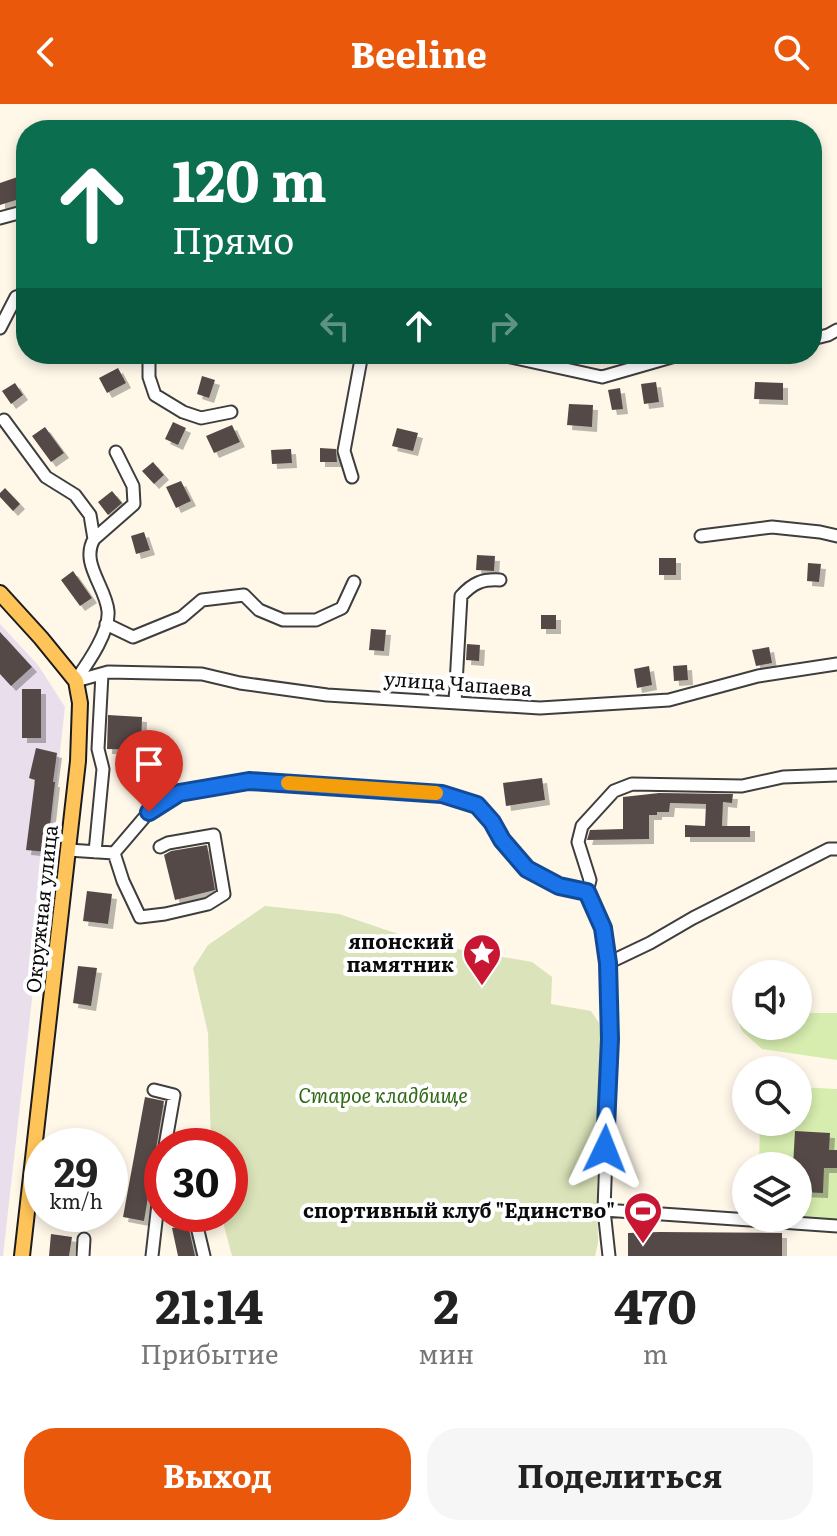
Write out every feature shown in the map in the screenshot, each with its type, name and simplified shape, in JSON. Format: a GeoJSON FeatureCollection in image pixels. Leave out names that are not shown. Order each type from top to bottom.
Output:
{"type":"FeatureCollection","features":[{"type":"Feature","properties":{"kind":"main road"},"geometry":{"type":"LineString","coordinates":[[0,593],[76,681]]}},
{"type":"Feature","properties":{"kind":"main road","name":"Окружная улица"},"geometry":{"type":"LineString","coordinates":[[22,1256],[78,761],[80,703],[76,681]]}},
{"type":"Feature","properties":{"kind":"street"},"geometry":{"type":"LineString","coordinates":[[0,328],[16,297]]}},
{"type":"Feature","properties":{"kind":"street"},"geometry":{"type":"LineString","coordinates":[[149,364],[149,377],[155,395],[183,412],[201,418],[231,412]]}},
{"type":"Feature","properties":{"kind":"street"},"geometry":{"type":"LineString","coordinates":[[352,477],[344,451],[360,364]]}},
{"type":"Feature","properties":{"kind":"street"},"geometry":{"type":"LineString","coordinates":[[543,364],[602,377],[647,364]]}},
{"type":"Feature","properties":{"kind":"street"},"geometry":{"type":"LineString","coordinates":[[4,420],[46,477],[75,495],[90,515],[94,539]]}},
{"type":"Feature","properties":{"kind":"street"},"geometry":{"type":"LineString","coordinates":[[76,681],[90,661],[106,624],[108,611],[90,561],[90,546],[134,504],[133,486],[116,452]]}},
{"type":"Feature","properties":{"kind":"street"},"geometry":{"type":"LineString","coordinates":[[701,536],[772,527],[837,536]]}},
{"type":"Feature","properties":{"kind":"street"},"geometry":{"type":"LineString","coordinates":[[455,702],[461,596],[472,585],[486,580],[500,580]]}},
{"type":"Feature","properties":{"kind":"street"},"geometry":{"type":"LineString","coordinates":[[106,624],[133,637],[182,617],[202,600],[244,595],[259,610],[283,620],[316,620],[342,608],[354,582]]}},
{"type":"Feature","properties":{"kind":"street","name":"улица Чапаева"},"geometry":{"type":"LineString","coordinates":[[76,681],[108,672],[202,674],[240,683],[327,695],[540,708],[669,700],[758,676],[836,662]]}},
{"type":"Feature","properties":{"kind":"street"},"geometry":{"type":"LineString","coordinates":[[95,852],[103,769],[98,749],[102,674]]}},
{"type":"Feature","properties":{"kind":"street"},"geometry":{"type":"LineString","coordinates":[[609,1256],[604,1210],[610,1039],[608,963],[603,928],[587,892],[590,880],[578,842],[582,826],[614,791],[632,784],[742,786],[783,777],[837,775]]}},
{"type":"Feature","properties":{"kind":"street"},"geometry":{"type":"LineString","coordinates":[[114,853],[149,812],[179,793],[249,781],[442,794],[477,805],[527,869],[559,886],[587,892]]}},
{"type":"Feature","properties":{"kind":"street"},"geometry":{"type":"LineString","coordinates":[[114,853],[140,917],[208,904],[224,894],[214,835],[160,847]]}},
{"type":"Feature","properties":{"kind":"street"},"geometry":{"type":"LineString","coordinates":[[608,963],[829,849],[837,849]]}},
{"type":"Feature","properties":{"kind":"street"},"geometry":{"type":"LineString","coordinates":[[68,850],[114,853]]}},
{"type":"Feature","properties":{"kind":"street"},"geometry":{"type":"LineString","coordinates":[[154,1090],[174,1095],[168,1128]]}},
{"type":"Feature","properties":{"kind":"street"},"geometry":{"type":"LineString","coordinates":[[604,1210],[837,1226]]}},
{"type":"Feature","properties":{"kind":"street"},"geometry":{"type":"LineString","coordinates":[[152,1256],[155,1232]]}},
{"type":"Feature","properties":{"kind":"street"},"geometry":{"type":"LineString","coordinates":[[198,1232],[204,1256]]}},
{"type":"Feature","properties":{"kind":"street"},"geometry":{"type":"LineString","coordinates":[[83,1256],[84,1239]]}},
{"type":"Feature","properties":{"kind":"shaded area"},"geometry":{"type":"Polygon","coordinates":[[[0,624],[38,665],[65,707],[3,1256],[0,1256],[0,624]]]}},
{"type":"Feature","properties":{"kind":"green space","name":"Старое кладбище"},"geometry":{"type":"Polygon","coordinates":[[[265,906],[339,914],[407,937],[532,962],[552,977],[551,1004],[591,1011],[599,1023],[603,1062],[597,1181],[598,1243],[595,1256],[232,1256],[226,1232],[248,1232],[248,1128],[211,1128],[208,1033],[193,968],[208,945],[265,906]]]}},
{"type":"Feature","properties":{"kind":"green space"},"geometry":{"type":"Polygon","coordinates":[[[812,1013],[837,1013],[837,1060],[762,1049],[752,1040],[812,1040],[812,1013]]]}},
{"type":"Feature","properties":{"kind":"green space"},"geometry":{"type":"Polygon","coordinates":[[[812,1088],[837,1089],[837,1220],[812,1219],[812,1152],[759,1152],[760,1136],[812,1136],[812,1088]]]}},
{"type":"Feature","properties":{"kind":"building"},"geometry":{"type":"Polygon","coordinates":[[[16,177],[16,200],[0,205],[0,183],[16,177]]]}},
{"type":"Feature","properties":{"kind":"building"},"geometry":{"type":"Polygon","coordinates":[[[118,368],[126,383],[107,393],[99,378],[118,368]]]}},
{"type":"Feature","properties":{"kind":"building"},"geometry":{"type":"Polygon","coordinates":[[[202,376],[215,380],[209,398],[197,394],[202,376]]]}},
{"type":"Feature","properties":{"kind":"building"},"geometry":{"type":"Polygon","coordinates":[[[656,382],[659,402],[644,404],[641,384],[656,382]]]}},
{"type":"Feature","properties":{"kind":"building"},"geometry":{"type":"Polygon","coordinates":[[[755,382],[783,383],[783,400],[754,399],[755,382]]]}},
{"type":"Feature","properties":{"kind":"building"},"geometry":{"type":"Polygon","coordinates":[[[15,383],[23,395],[11,404],[2,391],[15,383]]]}},
{"type":"Feature","properties":{"kind":"building"},"geometry":{"type":"Polygon","coordinates":[[[620,388],[623,409],[612,410],[608,390],[620,388]]]}},
{"type":"Feature","properties":{"kind":"building"},"geometry":{"type":"Polygon","coordinates":[[[569,404],[593,405],[592,427],[567,425],[569,404]]]}},
{"type":"Feature","properties":{"kind":"building"},"geometry":{"type":"Polygon","coordinates":[[[173,422],[186,428],[178,445],[165,439],[173,422]]]}},
{"type":"Feature","properties":{"kind":"building"},"geometry":{"type":"Polygon","coordinates":[[[232,425],[240,442],[214,453],[206,436],[232,425]]]}},
{"type":"Feature","properties":{"kind":"building"},"geometry":{"type":"Polygon","coordinates":[[[45,427],[64,453],[51,462],[32,436],[45,427]]]}},
{"type":"Feature","properties":{"kind":"building"},"geometry":{"type":"Polygon","coordinates":[[[397,428],[418,433],[413,451],[392,446],[397,428]]]}},
{"type":"Feature","properties":{"kind":"building"},"geometry":{"type":"Polygon","coordinates":[[[320,448],[336,449],[337,462],[320,462],[320,448]]]}},
{"type":"Feature","properties":{"kind":"building"},"geometry":{"type":"Polygon","coordinates":[[[291,449],[292,463],[272,464],[271,450],[291,449]]]}},
{"type":"Feature","properties":{"kind":"building"},"geometry":{"type":"Polygon","coordinates":[[[153,462],[164,475],[154,484],[142,471],[153,462]]]}},
{"type":"Feature","properties":{"kind":"building"},"geometry":{"type":"Polygon","coordinates":[[[181,481],[191,501],[176,508],[166,487],[181,481]]]}},
{"type":"Feature","properties":{"kind":"building"},"geometry":{"type":"Polygon","coordinates":[[[5,488],[20,504],[13,511],[0,497],[5,488]]]}},
{"type":"Feature","properties":{"kind":"building"},"geometry":{"type":"Polygon","coordinates":[[[112,491],[122,503],[108,515],[98,502],[112,491]]]}},
{"type":"Feature","properties":{"kind":"building"},"geometry":{"type":"Polygon","coordinates":[[[144,532],[150,550],[136,554],[131,536],[144,532]]]}},
{"type":"Feature","properties":{"kind":"building"},"geometry":{"type":"Polygon","coordinates":[[[477,555],[495,556],[494,571],[476,570],[477,555]]]}},
{"type":"Feature","properties":{"kind":"building"},"geometry":{"type":"Polygon","coordinates":[[[659,558],[676,558],[676,575],[659,575],[659,558]]]}},
{"type":"Feature","properties":{"kind":"building"},"geometry":{"type":"Polygon","coordinates":[[[808,563],[821,564],[819,582],[807,581],[808,563]]]}},
{"type":"Feature","properties":{"kind":"building"},"geometry":{"type":"Polygon","coordinates":[[[73,571],[92,598],[80,606],[61,580],[73,571]]]}},
{"type":"Feature","properties":{"kind":"building"},"geometry":{"type":"Polygon","coordinates":[[[541,615],[556,615],[556,629],[541,629],[541,615]]]}},
{"type":"Feature","properties":{"kind":"building"},"geometry":{"type":"Polygon","coordinates":[[[371,629],[386,630],[384,651],[369,650],[371,629]]]}},
{"type":"Feature","properties":{"kind":"building"},"geometry":{"type":"Polygon","coordinates":[[[0,632],[32,667],[11,686],[0,674],[0,632]]]}},
{"type":"Feature","properties":{"kind":"building"},"geometry":{"type":"Polygon","coordinates":[[[467,644],[480,645],[479,661],[466,660],[467,644]]]}},
{"type":"Feature","properties":{"kind":"building"},"geometry":{"type":"Polygon","coordinates":[[[769,647],[772,663],[756,666],[752,650],[769,647]]]}},
{"type":"Feature","properties":{"kind":"building"},"geometry":{"type":"Polygon","coordinates":[[[687,665],[688,680],[674,681],[673,666],[687,665]]]}},
{"type":"Feature","properties":{"kind":"building"},"geometry":{"type":"Polygon","coordinates":[[[649,666],[652,685],[637,688],[634,669],[649,666]]]}},
{"type":"Feature","properties":{"kind":"building"},"geometry":{"type":"Polygon","coordinates":[[[398,673],[416,674],[416,686],[397,685],[398,673]]]}},
{"type":"Feature","properties":{"kind":"building"},"geometry":{"type":"Polygon","coordinates":[[[22,689],[41,689],[41,738],[22,738],[22,689]]]}},
{"type":"Feature","properties":{"kind":"building"},"geometry":{"type":"Polygon","coordinates":[[[108,715],[142,717],[141,750],[107,749],[108,715]]]}},
{"type":"Feature","properties":{"kind":"building"},"geometry":{"type":"Polygon","coordinates":[[[36,748],[57,753],[47,852],[26,850],[35,780],[29,778],[36,748]]]}},
{"type":"Feature","properties":{"kind":"building"},"geometry":{"type":"Polygon","coordinates":[[[542,778],[545,800],[506,806],[503,783],[542,778]]]}},
{"type":"Feature","properties":{"kind":"building"},"geometry":{"type":"Polygon","coordinates":[[[659,793],[733,794],[732,803],[723,802],[722,826],[750,826],[750,837],[685,837],[685,825],[705,826],[706,804],[670,803],[669,812],[649,815],[649,839],[587,840],[590,830],[623,829],[623,797],[659,793]]]}},
{"type":"Feature","properties":{"kind":"building"},"geometry":{"type":"Polygon","coordinates":[[[207,845],[215,890],[175,900],[164,855],[207,845]]]}},
{"type":"Feature","properties":{"kind":"building"},"geometry":{"type":"Polygon","coordinates":[[[87,891],[112,894],[108,924],[83,921],[87,891]]]}},
{"type":"Feature","properties":{"kind":"building"},"geometry":{"type":"Polygon","coordinates":[[[78,966],[97,968],[91,1006],[73,1003],[78,966]]]}},
{"type":"Feature","properties":{"kind":"building"},"geometry":{"type":"Polygon","coordinates":[[[145,1097],[164,1101],[160,1128],[144,1128],[144,1221],[128,1218],[128,1190],[145,1097]]]}},
{"type":"Feature","properties":{"kind":"building"},"geometry":{"type":"Polygon","coordinates":[[[812,1132],[830,1133],[829,1150],[837,1150],[837,1168],[824,1168],[823,1193],[812,1193],[812,1152],[794,1152],[795,1136],[812,1136],[812,1132]]]}},
{"type":"Feature","properties":{"kind":"building"},"geometry":{"type":"Polygon","coordinates":[[[173,1232],[190,1232],[195,1256],[178,1256],[173,1232]]]}},
{"type":"Feature","properties":{"kind":"building"},"geometry":{"type":"Polygon","coordinates":[[[628,1233],[782,1233],[782,1256],[628,1256],[628,1233]]]}},
{"type":"Feature","properties":{"kind":"building"},"geometry":{"type":"Polygon","coordinates":[[[51,1234],[72,1237],[69,1256],[49,1256],[51,1234]]]}},
{"type":"Feature","properties":{"kind":"slow traffic"},"geometry":{"type":"LineString","coordinates":[[288,783],[436,793]]}},
{"type":"Feature","properties":{"kind":"place","name":"японский памятник"},"geometry":{"type":"Point","coordinates":[482,987]}},
{"type":"Feature","properties":{"kind":"place","name":"спортивный клуб \"Единство\""},"geometry":{"type":"Point","coordinates":[643,1245]}},
{"type":"Feature","properties":{"kind":"route"},"geometry":{"type":"LineString","coordinates":[[149,812],[179,793],[249,781],[442,794],[477,805],[527,869],[559,886],[587,892],[603,928],[608,963],[610,1039],[605,1149]]}}]}
